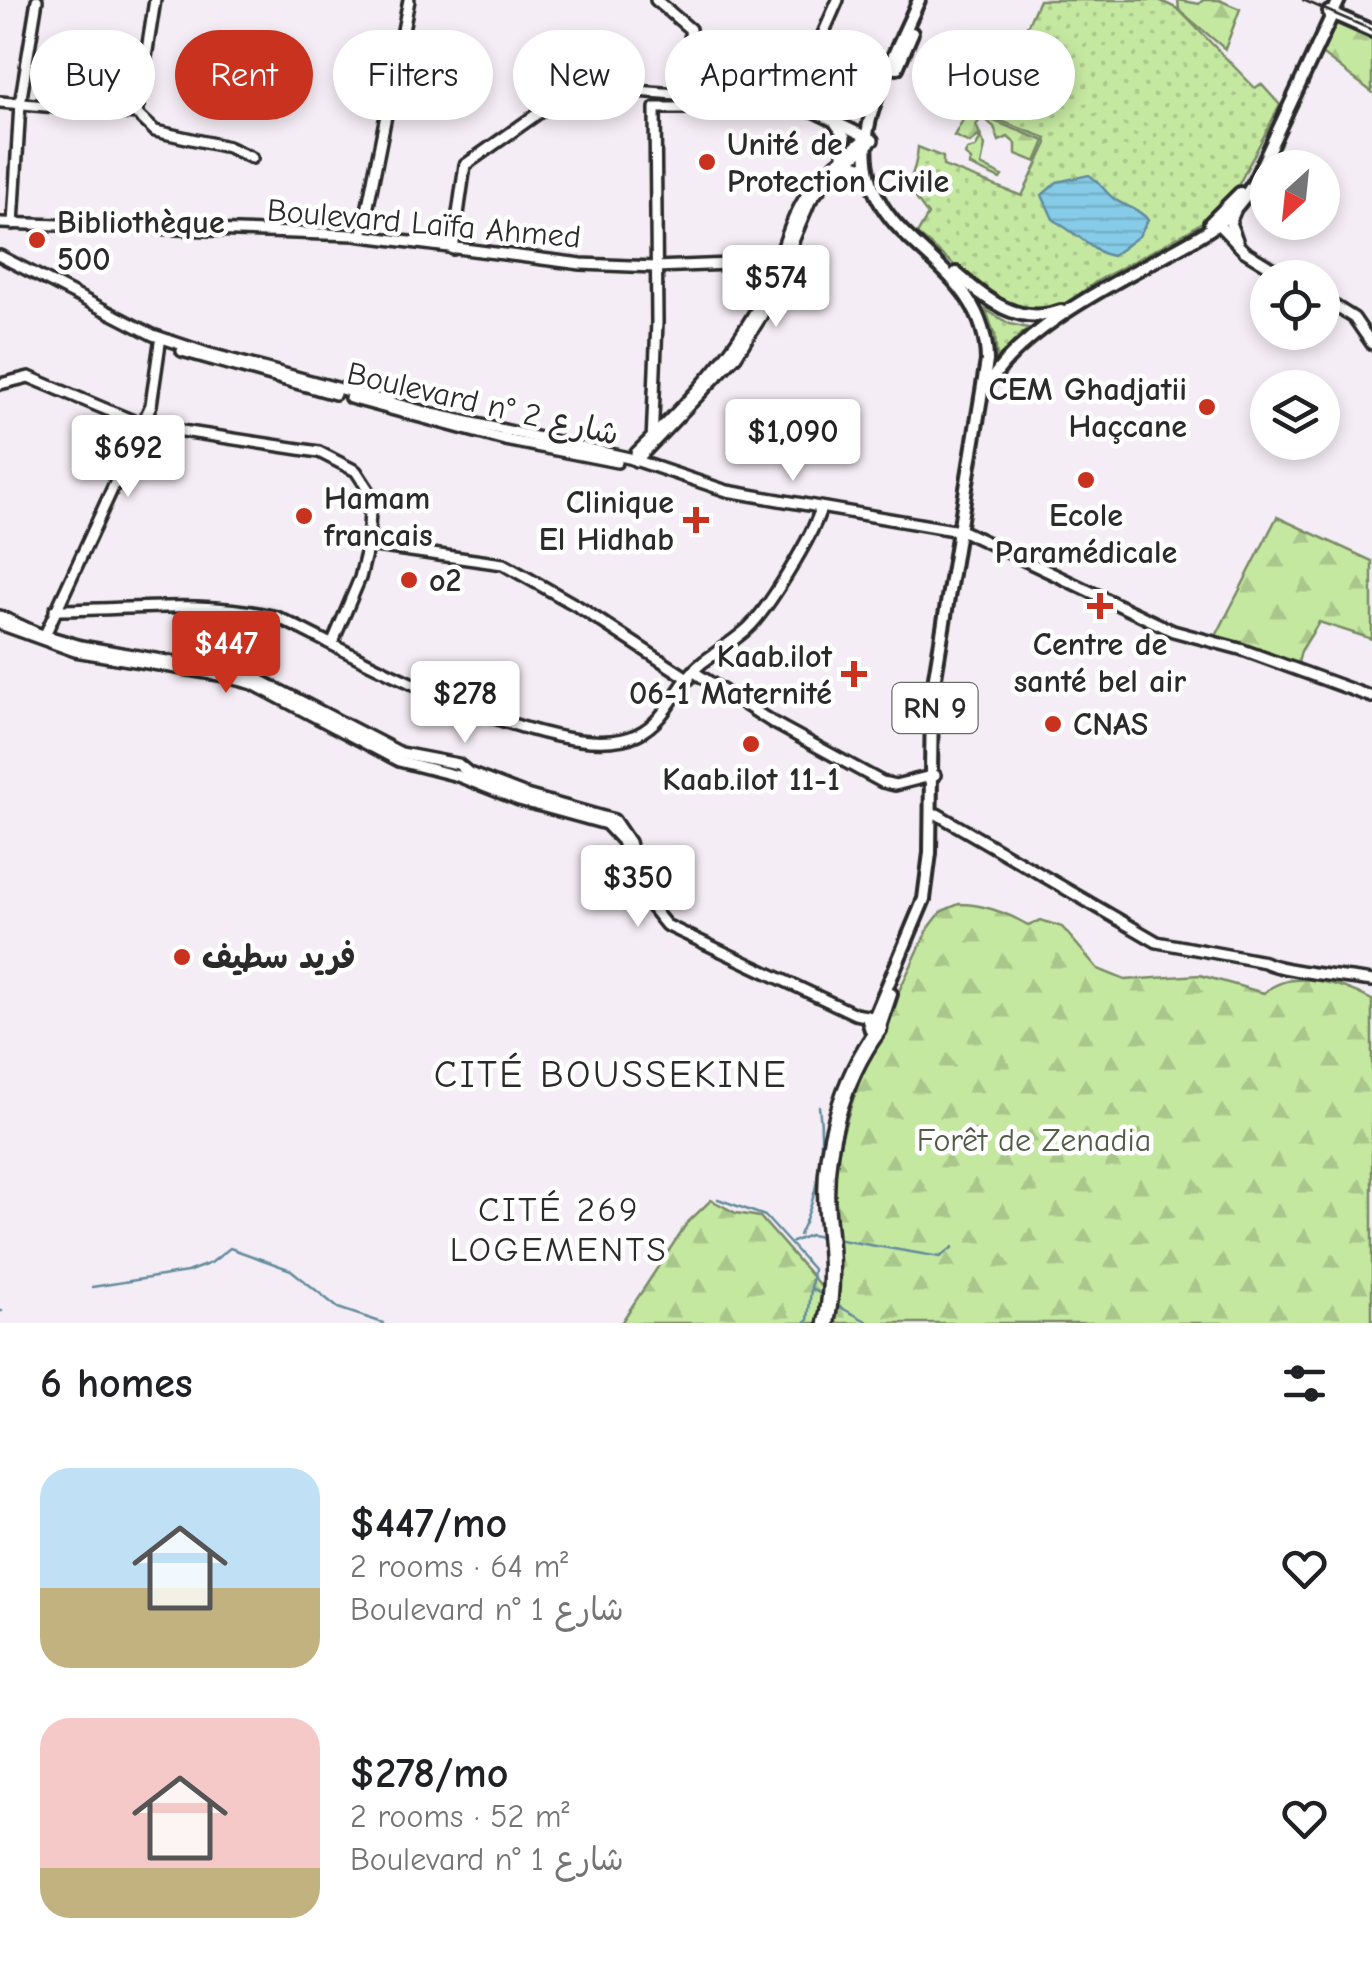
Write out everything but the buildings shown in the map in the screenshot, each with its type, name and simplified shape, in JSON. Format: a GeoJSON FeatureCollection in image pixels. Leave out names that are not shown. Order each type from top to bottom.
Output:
{"type":"FeatureCollection","features":[{"type":"Feature","properties":{"kind":"highway","name":"RN 9"},"geometry":{"type":"LineString","coordinates":[[823,1323],[826,1273],[821,1190],[825,1142],[837,1098],[874,1023]]}},
{"type":"Feature","properties":{"kind":"main road"},"geometry":{"type":"LineString","coordinates":[[922,0],[869,137],[868,169],[874,192],[894,224],[975,294],[1012,320],[1043,323]]}},
{"type":"Feature","properties":{"kind":"main road"},"geometry":{"type":"LineString","coordinates":[[1333,6],[1372,28]]}},
{"type":"Feature","properties":{"kind":"main road"},"geometry":{"type":"LineString","coordinates":[[1214,225],[1245,186],[1333,6]]}},
{"type":"Feature","properties":{"kind":"main road"},"geometry":{"type":"LineString","coordinates":[[987,382],[1013,351],[1099,285],[1235,211],[1253,184],[1333,6]]}},
{"type":"Feature","properties":{"kind":"main road"},"geometry":{"type":"LineString","coordinates":[[869,137],[876,177],[894,217],[961,282],[1011,313],[1034,318],[1061,315]]}},
{"type":"Feature","properties":{"kind":"main road"},"geometry":{"type":"LineString","coordinates":[[841,162],[868,169]]}},
{"type":"Feature","properties":{"kind":"main road"},"geometry":{"type":"LineString","coordinates":[[961,282],[984,326],[987,382]]}},
{"type":"Feature","properties":{"kind":"main road"},"geometry":{"type":"LineString","coordinates":[[874,1023],[924,899],[930,853],[932,695],[964,534],[991,335],[975,294]]}},
{"type":"Feature","properties":{"kind":"main road"},"geometry":{"type":"LineString","coordinates":[[987,382],[1008,350],[1043,323],[1061,315]]}},
{"type":"Feature","properties":{"kind":"main road","name":"RN 9"},"geometry":{"type":"LineString","coordinates":[[874,1023],[930,898],[937,814],[932,775]]}},
{"type":"Feature","properties":{"kind":"street"},"geometry":{"type":"LineString","coordinates":[[13,224],[20,104],[37,0]]}},
{"type":"Feature","properties":{"kind":"street"},"geometry":{"type":"LineString","coordinates":[[150,30],[155,0]]}},
{"type":"Feature","properties":{"kind":"street"},"geometry":{"type":"LineString","coordinates":[[362,236],[410,0]]}},
{"type":"Feature","properties":{"kind":"street"},"geometry":{"type":"LineString","coordinates":[[656,0],[690,30]]}},
{"type":"Feature","properties":{"kind":"street"},"geometry":{"type":"LineString","coordinates":[[825,30],[838,0]]}},
{"type":"Feature","properties":{"kind":"street"},"geometry":{"type":"LineString","coordinates":[[454,249],[466,166],[564,95],[594,88],[665,94]]}},
{"type":"Feature","properties":{"kind":"street"},"geometry":{"type":"LineString","coordinates":[[0,102],[30,105]]}},
{"type":"Feature","properties":{"kind":"street"},"geometry":{"type":"LineString","coordinates":[[639,458],[654,434],[655,108],[665,108]]}},
{"type":"Feature","properties":{"kind":"street"},"geometry":{"type":"LineString","coordinates":[[144,120],[156,131],[228,147],[252,158]]}},
{"type":"Feature","properties":{"kind":"street"},"geometry":{"type":"LineString","coordinates":[[831,120],[845,137],[841,162]]}},
{"type":"Feature","properties":{"kind":"street"},"geometry":{"type":"LineString","coordinates":[[833,120],[869,137]]}},
{"type":"Feature","properties":{"kind":"street"},"geometry":{"type":"LineString","coordinates":[[835,120],[869,137]]}},
{"type":"Feature","properties":{"kind":"street"},"geometry":{"type":"LineString","coordinates":[[639,458],[654,434],[741,338],[810,200],[841,162],[869,137]]}},
{"type":"Feature","properties":{"kind":"street"},"geometry":{"type":"LineString","coordinates":[[1235,211],[1231,228],[1244,251]]}},
{"type":"Feature","properties":{"kind":"street","name":"Boulevard Laïfa Ahmed"},"geometry":{"type":"LineString","coordinates":[[0,223],[362,236],[582,264],[655,267],[781,261]]}},
{"type":"Feature","properties":{"kind":"street"},"geometry":{"type":"LineString","coordinates":[[1214,225],[1259,260]]}},
{"type":"Feature","properties":{"kind":"street","name":"Boulevard n° شارع 2"},"geometry":{"type":"LineString","coordinates":[[0,258],[160,342],[212,361],[470,431],[584,457],[639,458]]}},
{"type":"Feature","properties":{"kind":"street","name":"Boulevard n° شارع 2"},"geometry":{"type":"LineString","coordinates":[[0,258],[180,345],[437,416],[639,458],[713,492],[964,534],[1173,631],[1240,650],[1372,697]]}},
{"type":"Feature","properties":{"kind":"street"},"geometry":{"type":"LineString","coordinates":[[639,458],[736,356],[762,314],[781,261]]}},
{"type":"Feature","properties":{"kind":"street"},"geometry":{"type":"LineString","coordinates":[[1340,309],[1354,318],[1372,344]]}},
{"type":"Feature","properties":{"kind":"street"},"geometry":{"type":"LineString","coordinates":[[43,638],[151,405],[160,342]]}},
{"type":"Feature","properties":{"kind":"street"},"geometry":{"type":"LineString","coordinates":[[0,384],[29,378],[142,425],[319,452],[356,471],[371,494],[368,546],[360,578],[332,644]]}},
{"type":"Feature","properties":{"kind":"street"},"geometry":{"type":"LineString","coordinates":[[55,610],[122,611],[187,605],[236,608],[277,617],[516,728],[569,738],[626,739],[662,715],[691,676],[748,628],[806,542],[821,511]]}},
{"type":"Feature","properties":{"kind":"street"},"geometry":{"type":"LineString","coordinates":[[368,546],[503,564],[691,676],[882,782],[895,785],[932,775]]}},
{"type":"Feature","properties":{"kind":"street"},"geometry":{"type":"LineString","coordinates":[[0,616],[43,638]]}},
{"type":"Feature","properties":{"kind":"street"},"geometry":{"type":"LineString","coordinates":[[0,624],[76,651],[254,684],[399,761],[455,771],[519,800],[606,824],[622,841],[639,900],[666,930],[874,1023]]}},
{"type":"Feature","properties":{"kind":"street"},"geometry":{"type":"LineString","coordinates":[[937,814],[1156,942],[1265,962],[1282,969],[1372,980]]}},
{"type":"Feature","properties":{"kind":"green space"},"geometry":{"type":"Polygon","coordinates":[[[1039,0],[1159,0],[1178,9],[1255,88],[1261,84],[1280,105],[1257,150],[1250,150],[1250,163],[1229,203],[1189,231],[1097,281],[1055,312],[1009,311],[917,234],[928,215],[910,187],[918,147],[943,157],[943,166],[1022,196],[1046,138],[998,120],[1075,120],[1075,30],[1025,30],[1039,0]]]}},
{"type":"Feature","properties":{"kind":"green space"},"geometry":{"type":"Polygon","coordinates":[[[1178,0],[1199,4],[1203,0],[1219,0],[1240,9],[1225,49],[1179,10],[1178,0]]]}},
{"type":"Feature","properties":{"kind":"green space"},"geometry":{"type":"Polygon","coordinates":[[[1332,18],[1372,35],[1372,92],[1316,50],[1332,18]]]}},
{"type":"Feature","properties":{"kind":"green space"},"geometry":{"type":"Polygon","coordinates":[[[963,120],[980,120],[976,125],[985,146],[981,165],[1002,176],[1000,179],[969,165],[971,160],[965,155],[975,148],[978,136],[970,143],[954,136],[963,120]]]}},
{"type":"Feature","properties":{"kind":"green space"},"geometry":{"type":"Polygon","coordinates":[[[986,120],[1045,141],[1036,162],[1016,154],[1016,144],[1008,137],[999,141],[986,120]]]}},
{"type":"Feature","properties":{"kind":"green space"},"geometry":{"type":"Polygon","coordinates":[[[986,310],[1010,324],[1028,328],[997,358],[995,337],[986,310]]]}},
{"type":"Feature","properties":{"kind":"green space"},"geometry":{"type":"Polygon","coordinates":[[[1277,517],[1372,561],[1372,639],[1319,622],[1298,663],[1215,638],[1277,517]]]}},
{"type":"Feature","properties":{"kind":"green space","name":"Forêt de Zenadia"},"geometry":{"type":"Polygon","coordinates":[[[959,904],[995,910],[1028,925],[1041,920],[1062,927],[1098,969],[1125,980],[1200,975],[1264,993],[1288,981],[1317,981],[1372,1000],[1372,1323],[621,1323],[687,1223],[711,1200],[736,1213],[760,1217],[838,1306],[834,1184],[851,1107],[874,1046],[928,929],[942,911],[959,904]]]}},
{"type":"Feature","properties":{"kind":"water"},"geometry":{"type":"Polygon","coordinates":[[[1089,175],[1113,198],[1148,220],[1139,236],[1112,256],[1053,219],[1042,195],[1057,182],[1089,175]]]}},
{"type":"Feature","properties":{"kind":"waterway"},"geometry":{"type":"LineString","coordinates":[[799,1235],[818,1172],[819,1106]]}},
{"type":"Feature","properties":{"kind":"waterway"},"geometry":{"type":"LineString","coordinates":[[718,1199],[765,1216],[813,1269],[805,1323]]}},
{"type":"Feature","properties":{"kind":"waterway"},"geometry":{"type":"LineString","coordinates":[[792,1242],[810,1235],[822,1237]]}},
{"type":"Feature","properties":{"kind":"waterway"},"geometry":{"type":"LineString","coordinates":[[835,1239],[940,1257],[953,1247]]}},
{"type":"Feature","properties":{"kind":"waterway"},"geometry":{"type":"LineString","coordinates":[[92,1287],[187,1272],[211,1263],[230,1248],[291,1270],[338,1308],[383,1323]]}},
{"type":"Feature","properties":{"kind":"waterway"},"geometry":{"type":"LineString","coordinates":[[811,1288],[825,1297]]}},
{"type":"Feature","properties":{"kind":"waterway"},"geometry":{"type":"LineString","coordinates":[[836,1305],[870,1323]]}},
{"type":"Feature","properties":{"kind":"tram line"},"geometry":{"type":"LineString","coordinates":[[1303,0],[1372,30]]}},
{"type":"Feature","properties":{"kind":"place","name":"Unité de Protection Civile"},"geometry":{"type":"Point","coordinates":[707,162]}},
{"type":"Feature","properties":{"kind":"place","name":"Bibliothèque 500"},"geometry":{"type":"Point","coordinates":[37,240]}},
{"type":"Feature","properties":{"kind":"place","name":"CEM Ghadjatii Haçcane"},"geometry":{"type":"Point","coordinates":[1207,407]}},
{"type":"Feature","properties":{"kind":"place","name":"Ecole Paramédicale"},"geometry":{"type":"Point","coordinates":[1086,480]}},
{"type":"Feature","properties":{"kind":"place","name":"Hamam francais"},"geometry":{"type":"Point","coordinates":[304,516]}},
{"type":"Feature","properties":{"kind":"place","name":"Clinique El Hidhab"},"geometry":{"type":"Point","coordinates":[696,520]}},
{"type":"Feature","properties":{"kind":"place","name":"o2"},"geometry":{"type":"Point","coordinates":[409,580]}},
{"type":"Feature","properties":{"kind":"place","name":"Centre de santé bel air"},"geometry":{"type":"Point","coordinates":[1100,606]}},
{"type":"Feature","properties":{"kind":"place","name":"Kaab.ilot 06-1 Maternité"},"geometry":{"type":"Point","coordinates":[854,674]}},
{"type":"Feature","properties":{"kind":"place","name":"CNAS"},"geometry":{"type":"Point","coordinates":[1053,724]}},
{"type":"Feature","properties":{"kind":"place","name":"Kaab.ilot 11-1"},"geometry":{"type":"Point","coordinates":[751,744]}},
{"type":"Feature","properties":{"kind":"place","name":"فريد سطيف"},"geometry":{"type":"Point","coordinates":[182,957]}},
{"type":"Feature","properties":{"kind":"district","name":"CITÉ BOUSSEKINE"},"geometry":{"type":"Point","coordinates":[611,1074]}},
{"type":"Feature","properties":{"kind":"district","name":"CITÉ 269 LOGEMENTS"},"geometry":{"type":"Point","coordinates":[559,1229]}}]}
